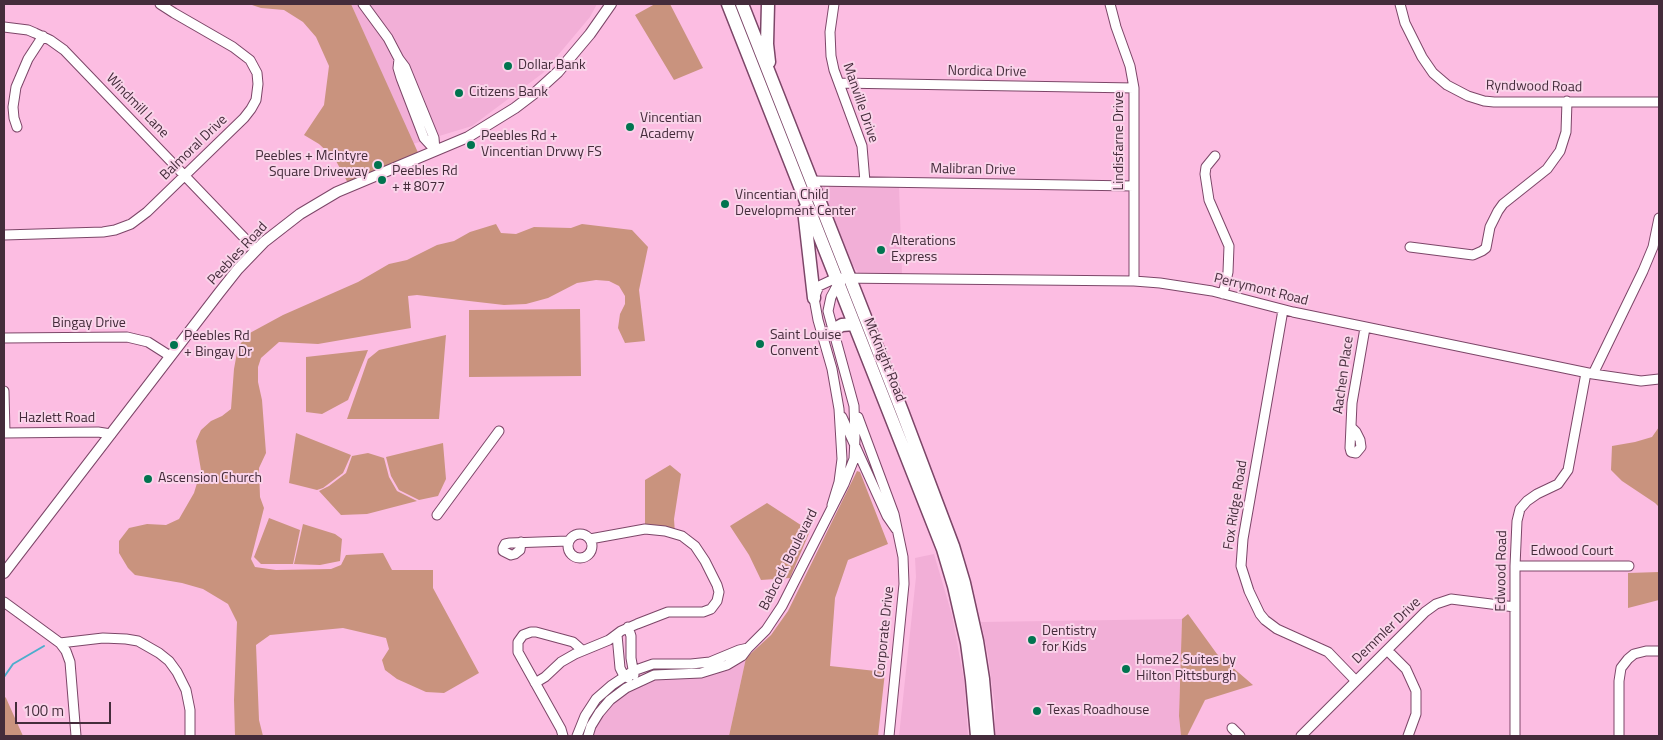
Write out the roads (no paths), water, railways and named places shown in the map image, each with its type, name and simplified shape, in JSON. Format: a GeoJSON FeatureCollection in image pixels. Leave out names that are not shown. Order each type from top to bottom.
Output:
{"type":"FeatureCollection","features":[{"type":"Feature","properties":{"kind":"highway"},"geometry":{"type":"LineString","coordinates":[[722,4],[750,61]]}},
{"type":"Feature","properties":{"kind":"highway","name":"McKnight Road"},"geometry":{"type":"LineString","coordinates":[[728,4],[927,507],[949,568],[967,643],[977,736]]}},
{"type":"Feature","properties":{"kind":"highway","name":"McKnight Road"},"geometry":{"type":"LineString","coordinates":[[742,4],[906,420],[959,564],[979,651],[988,736]]}},
{"type":"Feature","properties":{"kind":"highway"},"geometry":{"type":"LineString","coordinates":[[768,4],[768,51],[773,82]]}},
{"type":"Feature","properties":{"kind":"highway"},"geometry":{"type":"LineString","coordinates":[[801,190],[814,298]]}},
{"type":"Feature","properties":{"kind":"highway"},"geometry":{"type":"LineString","coordinates":[[833,330],[842,325],[854,324]]}},
{"type":"Feature","properties":{"kind":"main road","name":"Peebles Road"},"geometry":{"type":"LineString","coordinates":[[4,573],[230,279],[256,250],[289,222],[324,199],[455,143],[498,120],[536,92],[570,59],[611,4]]}},
{"type":"Feature","properties":{"kind":"street","name":"Balmoral Drive"},"geometry":{"type":"LineString","coordinates":[[4,235],[102,232],[122,228],[139,219],[248,114],[256,100],[258,79],[252,64],[242,52],[174,14],[160,4]]}},
{"type":"Feature","properties":{"kind":"street"},"geometry":{"type":"LineString","coordinates":[[363,4],[388,38],[405,67],[434,138],[435,150]]}},
{"type":"Feature","properties":{"kind":"street","name":"Manville Drive"},"geometry":{"type":"LineString","coordinates":[[834,4],[829,42],[832,63],[862,146],[865,182]]}},
{"type":"Feature","properties":{"kind":"street","name":"Lindisfarne Drive"},"geometry":{"type":"LineString","coordinates":[[1110,4],[1130,66],[1134,88],[1134,281]]}},
{"type":"Feature","properties":{"kind":"street","name":"Ryndwood Road"},"geometry":{"type":"LineString","coordinates":[[1400,4],[1405,23],[1432,73],[1447,85],[1468,96],[1484,101],[1659,102]]}},
{"type":"Feature","properties":{"kind":"street","name":"Windmill Lane"},"geometry":{"type":"LineString","coordinates":[[4,28],[28,30],[43,36],[64,50],[256,250]]}},
{"type":"Feature","properties":{"kind":"street"},"geometry":{"type":"LineString","coordinates":[[17,127],[13,107],[16,87],[25,65],[43,36]]}},
{"type":"Feature","properties":{"kind":"street","name":"Nordica Drive"},"geometry":{"type":"LineString","coordinates":[[839,83],[1134,88]]}},
{"type":"Feature","properties":{"kind":"street"},"geometry":{"type":"LineString","coordinates":[[1410,246],[1473,255],[1486,248],[1490,227],[1503,204],[1552,163],[1560,151],[1566,132],[1567,101]]}},
{"type":"Feature","properties":{"kind":"street"},"geometry":{"type":"LineString","coordinates":[[1214,156],[1206,167],[1205,174],[1209,200],[1229,246],[1228,272],[1223,294]]}},
{"type":"Feature","properties":{"kind":"street","name":"Malibran Drive"},"geometry":{"type":"LineString","coordinates":[[812,181],[1134,186]]}},
{"type":"Feature","properties":{"kind":"street","name":"Edwood Road"},"geometry":{"type":"LineString","coordinates":[[1516,736],[1515,566],[1516,528],[1520,509],[1532,497],[1558,484],[1568,470],[1589,374],[1646,265],[1653,247],[1659,218]]}},
{"type":"Feature","properties":{"kind":"street"},"geometry":{"type":"LineString","coordinates":[[814,298],[820,286],[850,278]]}},
{"type":"Feature","properties":{"kind":"street","name":"Perrymont Road"},"geometry":{"type":"LineString","coordinates":[[850,278],[1134,281],[1174,285],[1223,294],[1283,310],[1365,328],[1589,374],[1634,381],[1659,379]]}},
{"type":"Feature","properties":{"kind":"street","name":"Babcock Boulevard"},"geometry":{"type":"LineString","coordinates":[[588,736],[594,720],[604,706],[634,683],[647,677],[662,674],[701,673],[719,668],[742,656],[766,630],[779,612],[851,470],[855,448],[854,406],[828,306],[837,281]]}},
{"type":"Feature","properties":{"kind":"street","name":"Babcock Boulevard"},"geometry":{"type":"LineString","coordinates":[[814,298],[818,320],[832,369],[839,409],[842,459],[839,482],[832,505]]}},
{"type":"Feature","properties":{"kind":"street","name":"Fox Ridge Road"},"geometry":{"type":"LineString","coordinates":[[1283,310],[1243,539],[1241,566],[1249,591],[1265,620],[1276,629],[1328,652],[1356,680]]}},
{"type":"Feature","properties":{"kind":"street","name":"Aachen Place"},"geometry":{"type":"LineString","coordinates":[[1351,427],[1353,391],[1365,328]]}},
{"type":"Feature","properties":{"kind":"street","name":"Bingay Drive"},"geometry":{"type":"LineString","coordinates":[[4,338],[127,337],[148,342],[170,356]]}},
{"type":"Feature","properties":{"kind":"street"},"geometry":{"type":"LineString","coordinates":[[4,391],[4,433]]}},
{"type":"Feature","properties":{"kind":"street","name":"Corporate Drive"},"geometry":{"type":"LineString","coordinates":[[854,406],[894,514],[903,557],[904,576],[889,736]]}},
{"type":"Feature","properties":{"kind":"street","name":"Corporate Drive"},"geometry":{"type":"LineString","coordinates":[[839,409],[887,516],[897,532]]}},
{"type":"Feature","properties":{"kind":"street","name":"Hazlett Road"},"geometry":{"type":"LineString","coordinates":[[4,433],[88,432],[111,434]]}},
{"type":"Feature","properties":{"kind":"street"},"geometry":{"type":"LineString","coordinates":[[437,515],[499,432]]}},
{"type":"Feature","properties":{"kind":"street"},"geometry":{"type":"LineString","coordinates":[[535,683],[545,678],[561,662],[582,650],[609,640],[628,628],[668,612],[700,613],[707,611],[717,601],[717,585],[698,550],[689,541],[678,535],[665,531],[645,529],[590,539]]}},
{"type":"Feature","properties":{"kind":"street"},"geometry":{"type":"LineString","coordinates":[[584,534],[590,539],[591,550],[582,558],[574,556],[568,547],[568,541],[572,536],[584,534]]}},
{"type":"Feature","properties":{"kind":"street"},"geometry":{"type":"LineString","coordinates":[[522,542],[568,541]]}},
{"type":"Feature","properties":{"kind":"street","name":"Edwood Court"},"geometry":{"type":"LineString","coordinates":[[1515,566],[1628,566]]}},
{"type":"Feature","properties":{"kind":"street","name":"Demmler Drive"},"geometry":{"type":"LineString","coordinates":[[1301,736],[1425,612],[1444,600],[1461,599],[1515,606]]}},
{"type":"Feature","properties":{"kind":"street"},"geometry":{"type":"LineString","coordinates":[[4,602],[60,643],[66,651],[70,662],[76,736]]}},
{"type":"Feature","properties":{"kind":"street"},"geometry":{"type":"LineString","coordinates":[[628,628],[631,635],[634,683]]}},
{"type":"Feature","properties":{"kind":"street"},"geometry":{"type":"LineString","coordinates":[[563,736],[561,729],[518,652],[518,642],[523,635],[531,632],[573,642],[582,650]]}},
{"type":"Feature","properties":{"kind":"street"},"geometry":{"type":"LineString","coordinates":[[616,635],[620,668],[624,676],[634,683]]}},
{"type":"Feature","properties":{"kind":"street"},"geometry":{"type":"LineString","coordinates":[[60,643],[97,638],[126,638],[138,641],[159,653],[169,661],[186,690],[190,710],[190,736]]}},
{"type":"Feature","properties":{"kind":"street","name":"Babcock Boulevard"},"geometry":{"type":"LineString","coordinates":[[577,736],[584,716],[596,699],[612,684],[633,671],[653,664],[710,662],[748,648]]}},
{"type":"Feature","properties":{"kind":"street"},"geometry":{"type":"LineString","coordinates":[[1387,650],[1406,669],[1416,691],[1416,714],[1408,736]]}},
{"type":"Feature","properties":{"kind":"street"},"geometry":{"type":"LineString","coordinates":[[1619,736],[1618,681],[1621,668],[1634,654],[1659,650]]}},
{"type":"Feature","properties":{"kind":"street"},"geometry":{"type":"LineString","coordinates":[[1232,728],[1240,736]]}},
{"type":"Feature","properties":{"kind":"waterway"},"geometry":{"type":"LineString","coordinates":[[4,677],[13,664],[44,646]]}},
{"type":"Feature","properties":{"kind":"place","name":"Dollar Bank"},"geometry":{"type":"Point","coordinates":[508,66]}},
{"type":"Feature","properties":{"kind":"place","name":"Citizens Bank"},"geometry":{"type":"Point","coordinates":[459,93]}},
{"type":"Feature","properties":{"kind":"place","name":"Vincentian Academy"},"geometry":{"type":"Point","coordinates":[630,127]}},
{"type":"Feature","properties":{"kind":"place","name":"Peebles Rd + Vincentian Drvwy FS"},"geometry":{"type":"Point","coordinates":[471,145]}},
{"type":"Feature","properties":{"kind":"place","name":"Peebles + McIntyre Square Driveway"},"geometry":{"type":"Point","coordinates":[378,165]}},
{"type":"Feature","properties":{"kind":"place","name":"Peebles Rd + # 8077"},"geometry":{"type":"Point","coordinates":[382,180]}},
{"type":"Feature","properties":{"kind":"place","name":"Vincentian Child Development Center"},"geometry":{"type":"Point","coordinates":[725,204]}},
{"type":"Feature","properties":{"kind":"place","name":"Alterations Express"},"geometry":{"type":"Point","coordinates":[881,250]}},
{"type":"Feature","properties":{"kind":"place","name":"Saint Louise Convent"},"geometry":{"type":"Point","coordinates":[760,344]}},
{"type":"Feature","properties":{"kind":"place","name":"Peebles Rd + Bingay Dr"},"geometry":{"type":"Point","coordinates":[174,345]}},
{"type":"Feature","properties":{"kind":"place","name":"Ascension Church"},"geometry":{"type":"Point","coordinates":[148,479]}},
{"type":"Feature","properties":{"kind":"place","name":"Dentistry for Kids"},"geometry":{"type":"Point","coordinates":[1032,640]}},
{"type":"Feature","properties":{"kind":"place","name":"Home2 Suites by Hilton Pittsburgh"},"geometry":{"type":"Point","coordinates":[1126,669]}},
{"type":"Feature","properties":{"kind":"place","name":"Texas Roadhouse"},"geometry":{"type":"Point","coordinates":[1037,711]}}]}
